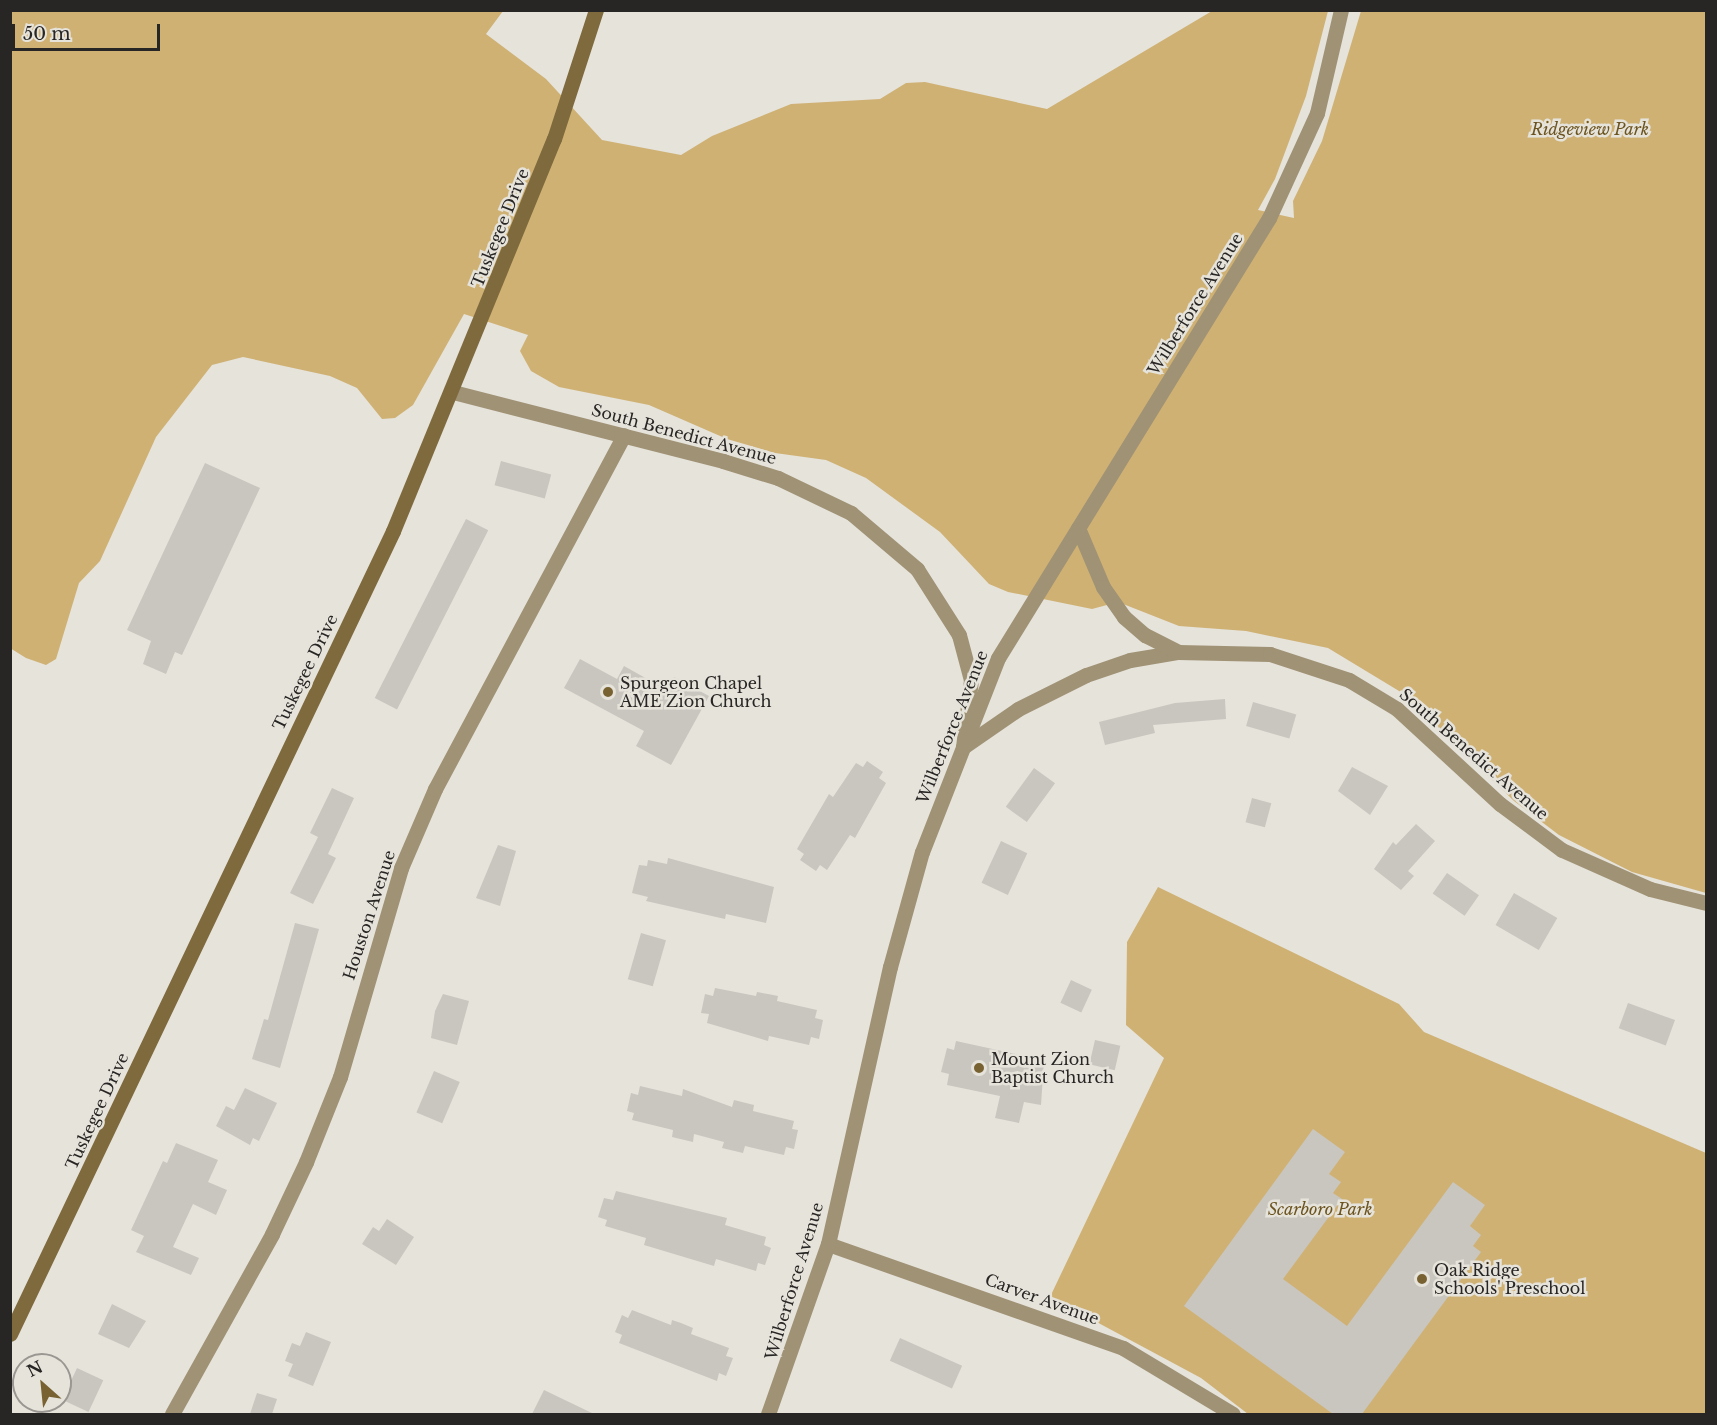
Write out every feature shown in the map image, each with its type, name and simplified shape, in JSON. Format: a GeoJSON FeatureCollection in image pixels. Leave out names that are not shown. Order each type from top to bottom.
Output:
{"type":"FeatureCollection","features":[{"type":"Feature","properties":{"kind":"street","name":"Tuskegee Drive"},"geometry":{"type":"LineString","coordinates":[[10,1334],[393,531],[453,392],[554,139],[596,10]]}},
{"type":"Feature","properties":{"kind":"street","name":"Wilberforce Avenue"},"geometry":{"type":"LineString","coordinates":[[768,1414],[828,1244],[890,967],[922,852],[998,658],[1269,218],[1317,113],[1341,10]]}},
{"type":"Feature","properties":{"kind":"street","name":"South Benedict Avenue"},"geometry":{"type":"LineString","coordinates":[[453,392],[624,435],[778,478],[851,513],[886,539],[940,600],[967,656],[970,711],[963,747]]}},
{"type":"Feature","properties":{"kind":"street","name":"Houston Avenue"},"geometry":{"type":"LineString","coordinates":[[172,1414],[272,1234],[306,1162],[342,1069],[401,868],[435,789],[624,435]]}},
{"type":"Feature","properties":{"kind":"street","name":"South Benedict Avenue"},"geometry":{"type":"LineString","coordinates":[[1078,528],[1103,587],[1124,617],[1145,635],[1178,652]]}},
{"type":"Feature","properties":{"kind":"street","name":"South Benedict Avenue"},"geometry":{"type":"LineString","coordinates":[[963,747],[1018,709],[1086,675],[1130,660],[1178,652],[1270,654],[1349,680],[1397,708],[1500,804],[1562,850],[1650,889],[1707,903]]}},
{"type":"Feature","properties":{"kind":"street","name":"Carver Avenue"},"geometry":{"type":"LineString","coordinates":[[828,1244],[1123,1348],[1233,1414]]}},
{"type":"Feature","properties":{"kind":"green space","name":"Ridgeview Park"},"geometry":{"type":"Polygon","coordinates":[[[10,11],[503,11],[486,34],[546,79],[602,140],[681,155],[712,136],[791,104],[880,99],[906,83],[925,82],[1047,109],[1212,11],[1328,11],[1306,96],[1275,179],[1258,210],[1294,218],[1293,201],[1322,141],[1361,11],[1706,11],[1706,893],[1632,872],[1559,835],[1514,801],[1404,694],[1328,648],[1246,631],[1179,626],[1118,602],[1092,609],[1008,592],[989,584],[940,532],[866,478],[826,460],[775,453],[727,439],[649,405],[559,387],[531,371],[520,351],[528,335],[464,314],[413,405],[395,418],[382,419],[357,388],[330,376],[243,357],[212,365],[156,437],[100,561],[79,583],[56,659],[46,665],[26,658],[10,648],[10,11]]]}},
{"type":"Feature","properties":{"kind":"green space","name":"Scarboro Park"},"geometry":{"type":"Polygon","coordinates":[[[1158,887],[1399,1004],[1424,1032],[1706,1153],[1706,1414],[1248,1414],[1201,1378],[1050,1297],[1164,1058],[1126,1025],[1127,942],[1158,887]]]}},
{"type":"Feature","properties":{"kind":"building"},"geometry":{"type":"Polygon","coordinates":[[[501,461],[551,474],[545,499],[495,485],[501,461]]]}},
{"type":"Feature","properties":{"kind":"building"},"geometry":{"type":"Polygon","coordinates":[[[205,463],[260,488],[182,655],[175,652],[166,674],[143,664],[151,641],[127,630],[205,463]]]}},
{"type":"Feature","properties":{"kind":"building"},"geometry":{"type":"Polygon","coordinates":[[[466,519],[488,530],[397,709],[375,698],[466,519]]]}},
{"type":"Feature","properties":{"kind":"building"},"geometry":{"type":"Polygon","coordinates":[[[580,659],[617,679],[624,666],[667,690],[674,677],[709,696],[671,765],[636,746],[644,731],[564,688],[580,659]]]}},
{"type":"Feature","properties":{"kind":"building"},"geometry":{"type":"Polygon","coordinates":[[[1225,699],[1226,719],[1153,725],[1155,733],[1105,745],[1099,722],[1175,703],[1225,699]]]}},
{"type":"Feature","properties":{"kind":"building"},"geometry":{"type":"Polygon","coordinates":[[[1253,702],[1296,714],[1289,738],[1246,726],[1253,702]]]}},
{"type":"Feature","properties":{"kind":"building"},"geometry":{"type":"Polygon","coordinates":[[[867,761],[883,772],[879,778],[886,783],[855,838],[850,835],[827,870],[820,865],[816,871],[800,860],[804,854],[797,849],[829,794],[833,797],[856,763],[863,767],[867,761]]]}},
{"type":"Feature","properties":{"kind":"building"},"geometry":{"type":"Polygon","coordinates":[[[1352,767],[1388,786],[1370,815],[1338,791],[1352,767]]]}},
{"type":"Feature","properties":{"kind":"building"},"geometry":{"type":"Polygon","coordinates":[[[1034,768],[1055,783],[1027,822],[1006,807],[1034,768]]]}},
{"type":"Feature","properties":{"kind":"building"},"geometry":{"type":"Polygon","coordinates":[[[332,788],[354,798],[328,854],[336,858],[313,904],[290,893],[318,837],[310,833],[332,788]]]}},
{"type":"Feature","properties":{"kind":"building"},"geometry":{"type":"Polygon","coordinates":[[[1252,798],[1271,803],[1265,827],[1246,822],[1252,798]]]}},
{"type":"Feature","properties":{"kind":"building"},"geometry":{"type":"Polygon","coordinates":[[[1416,824],[1435,841],[1408,871],[1414,876],[1401,890],[1374,869],[1393,842],[1396,845],[1416,824]]]}},
{"type":"Feature","properties":{"kind":"building"},"geometry":{"type":"Polygon","coordinates":[[[1001,841],[1027,853],[1008,895],[982,883],[1001,841]]]}},
{"type":"Feature","properties":{"kind":"building"},"geometry":{"type":"Polygon","coordinates":[[[498,845],[516,851],[500,906],[476,898],[498,845]]]}},
{"type":"Feature","properties":{"kind":"building"},"geometry":{"type":"Polygon","coordinates":[[[668,858],[774,887],[766,923],[726,914],[725,919],[646,901],[648,897],[632,893],[639,865],[647,866],[648,860],[667,864],[668,858]]]}},
{"type":"Feature","properties":{"kind":"building"},"geometry":{"type":"Polygon","coordinates":[[[1447,873],[1479,895],[1465,916],[1433,893],[1447,873]]]}},
{"type":"Feature","properties":{"kind":"building"},"geometry":{"type":"Polygon","coordinates":[[[1514,893],[1557,918],[1539,950],[1496,925],[1514,893]]]}},
{"type":"Feature","properties":{"kind":"building"},"geometry":{"type":"Polygon","coordinates":[[[295,923],[319,929],[280,1068],[252,1059],[264,1019],[268,1020],[295,923]]]}},
{"type":"Feature","properties":{"kind":"building"},"geometry":{"type":"Polygon","coordinates":[[[641,933],[666,940],[653,986],[628,979],[641,933]]]}},
{"type":"Feature","properties":{"kind":"building"},"geometry":{"type":"Polygon","coordinates":[[[1071,980],[1092,990],[1081,1012],[1060,1003],[1071,980]]]}},
{"type":"Feature","properties":{"kind":"building"},"geometry":{"type":"Polygon","coordinates":[[[715,988],[756,996],[757,992],[778,996],[777,1001],[817,1010],[815,1018],[823,1020],[819,1039],[811,1037],[809,1045],[769,1036],[768,1041],[707,1023],[709,1014],[701,1013],[705,994],[713,996],[715,988]]]}},
{"type":"Feature","properties":{"kind":"building"},"geometry":{"type":"Polygon","coordinates":[[[443,994],[469,1001],[457,1045],[431,1038],[435,1011],[443,994]]]}},
{"type":"Feature","properties":{"kind":"building"},"geometry":{"type":"Polygon","coordinates":[[[1628,1003],[1675,1020],[1666,1045],[1619,1028],[1628,1003]]]}},
{"type":"Feature","properties":{"kind":"building"},"geometry":{"type":"Polygon","coordinates":[[[1095,1040],[1120,1046],[1115,1070],[1089,1064],[1095,1040]]]}},
{"type":"Feature","properties":{"kind":"building"},"geometry":{"type":"Polygon","coordinates":[[[956,1041],[1044,1060],[1041,1105],[1024,1102],[1019,1123],[995,1118],[1000,1096],[947,1085],[949,1074],[941,1072],[947,1048],[954,1050],[956,1041]]]}},
{"type":"Feature","properties":{"kind":"building"},"geometry":{"type":"Polygon","coordinates":[[[434,1071],[460,1082],[442,1123],[416,1112],[434,1071]]]}},
{"type":"Feature","properties":{"kind":"building"},"geometry":{"type":"Polygon","coordinates":[[[640,1086],[682,1096],[683,1089],[732,1107],[734,1100],[754,1105],[753,1111],[794,1121],[792,1129],[798,1130],[794,1149],[786,1147],[784,1155],[745,1146],[743,1153],[722,1148],[724,1142],[694,1134],[693,1142],[672,1137],[673,1130],[632,1120],[634,1113],[627,1111],[631,1093],[638,1095],[640,1086]]]}},
{"type":"Feature","properties":{"kind":"building"},"geometry":{"type":"Polygon","coordinates":[[[245,1088],[277,1103],[259,1141],[253,1138],[250,1145],[216,1126],[226,1106],[234,1110],[245,1088]]]}},
{"type":"Feature","properties":{"kind":"building","name":"Oak Ridge Schools' Preschool"},"geometry":{"type":"Polygon","coordinates":[[[1313,1129],[1345,1152],[1329,1174],[1341,1182],[1333,1193],[1342,1199],[1283,1279],[1347,1326],[1453,1182],[1485,1205],[1470,1226],[1481,1235],[1473,1246],[1481,1252],[1362,1414],[1333,1414],[1184,1306],[1313,1129]]]}},
{"type":"Feature","properties":{"kind":"building"},"geometry":{"type":"Polygon","coordinates":[[[176,1143],[218,1160],[208,1182],[227,1190],[216,1215],[193,1204],[173,1247],[199,1258],[191,1275],[136,1252],[144,1236],[131,1230],[163,1161],[167,1163],[176,1143]]]}},
{"type":"Feature","properties":{"kind":"building"},"geometry":{"type":"Polygon","coordinates":[[[616,1191],[727,1218],[725,1225],[766,1237],[764,1245],[771,1248],[765,1265],[758,1263],[756,1271],[716,1259],[714,1266],[644,1245],[646,1238],[605,1226],[607,1220],[598,1217],[604,1198],[613,1200],[616,1191]]]}},
{"type":"Feature","properties":{"kind":"building"},"geometry":{"type":"Polygon","coordinates":[[[387,1219],[414,1237],[396,1265],[362,1244],[373,1227],[379,1231],[387,1219]]]}},
{"type":"Feature","properties":{"kind":"building"},"geometry":{"type":"Polygon","coordinates":[[[112,1304],[146,1321],[129,1348],[98,1334],[112,1304]]]}},
{"type":"Feature","properties":{"kind":"building"},"geometry":{"type":"Polygon","coordinates":[[[632,1310],[671,1325],[672,1320],[681,1323],[693,1328],[691,1334],[729,1348],[726,1356],[733,1358],[726,1376],[719,1373],[717,1381],[619,1343],[622,1335],[615,1332],[622,1315],[628,1318],[632,1310]]]}},
{"type":"Feature","properties":{"kind":"building"},"geometry":{"type":"Polygon","coordinates":[[[306,1332],[331,1342],[313,1386],[288,1376],[293,1364],[285,1361],[292,1343],[300,1346],[306,1332]]]}},
{"type":"Feature","properties":{"kind":"building"},"geometry":{"type":"Polygon","coordinates":[[[900,1338],[962,1366],[952,1388],[890,1361],[900,1338]]]}},
{"type":"Feature","properties":{"kind":"building"},"geometry":{"type":"Polygon","coordinates":[[[77,1368],[103,1380],[88,1412],[72,1404],[72,1379],[77,1368]]]}},
{"type":"Feature","properties":{"kind":"building"},"geometry":{"type":"Polygon","coordinates":[[[544,1390],[594,1414],[532,1414],[544,1390]]]}},
{"type":"Feature","properties":{"kind":"building"},"geometry":{"type":"Polygon","coordinates":[[[257,1393],[277,1399],[272,1414],[250,1414],[257,1393]]]}},
{"type":"Feature","properties":{"kind":"place","name":"Spurgeon Chapel AME Zion Church"},"geometry":{"type":"Point","coordinates":[608,692]}},
{"type":"Feature","properties":{"kind":"place","name":"Mount Zion Baptist Church"},"geometry":{"type":"Point","coordinates":[979,1068]}},
{"type":"Feature","properties":{"kind":"place","name":"Oak Ridge Schools' Preschool"},"geometry":{"type":"Point","coordinates":[1422,1279]}}]}
